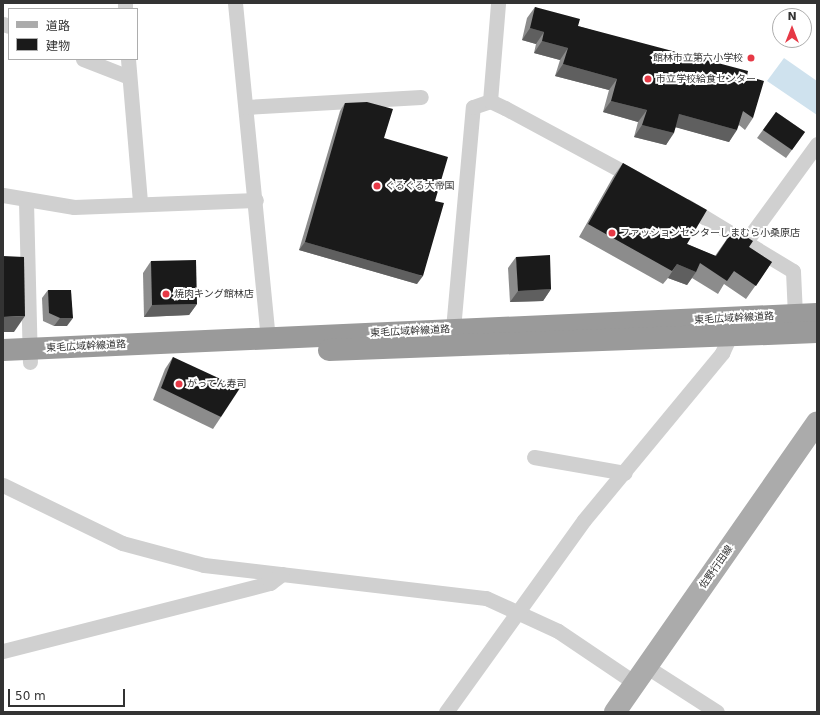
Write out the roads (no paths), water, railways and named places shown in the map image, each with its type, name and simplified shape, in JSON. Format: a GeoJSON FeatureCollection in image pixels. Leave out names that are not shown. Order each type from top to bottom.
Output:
{"type":"FeatureCollection","features":[{"type":"Feature","properties":{"kind":"highway","name":"東毛広域幹線道路"},"geometry":{"type":"LineString","coordinates":[[3,363],[30,355],[268,338],[817,314]]}},
{"type":"Feature","properties":{"kind":"highway","name":"東毛広域幹線道路"},"geometry":{"type":"LineString","coordinates":[[3,350],[30,355],[730,336],[817,332]]}},
{"type":"Feature","properties":{"kind":"main road","name":"佐野行田線"},"geometry":{"type":"LineString","coordinates":[[615,712],[817,422]]}},
{"type":"Feature","properties":{"kind":"street"},"geometry":{"type":"LineString","coordinates":[[235,3],[256,200],[268,338]]}},
{"type":"Feature","properties":{"kind":"street"},"geometry":{"type":"LineString","coordinates":[[490,101],[498,3]]}},
{"type":"Feature","properties":{"kind":"street"},"geometry":{"type":"LineString","coordinates":[[86,60],[129,77]]}},
{"type":"Feature","properties":{"kind":"street"},"geometry":{"type":"LineString","coordinates":[[128,60],[140,203]]}},
{"type":"Feature","properties":{"kind":"street"},"geometry":{"type":"LineString","coordinates":[[246,107],[422,97]]}},
{"type":"Feature","properties":{"kind":"street"},"geometry":{"type":"LineString","coordinates":[[490,101],[651,186]]}},
{"type":"Feature","properties":{"kind":"street"},"geometry":{"type":"LineString","coordinates":[[453,329],[473,108],[490,101]]}},
{"type":"Feature","properties":{"kind":"street"},"geometry":{"type":"LineString","coordinates":[[746,240],[817,144]]}},
{"type":"Feature","properties":{"kind":"street"},"geometry":{"type":"LineString","coordinates":[[3,195],[26,201],[74,207],[140,203],[256,200]]}},
{"type":"Feature","properties":{"kind":"street"},"geometry":{"type":"LineString","coordinates":[[672,198],[746,240],[793,271],[795,315]]}},
{"type":"Feature","properties":{"kind":"street"},"geometry":{"type":"LineString","coordinates":[[26,201],[26,263],[30,355]]}},
{"type":"Feature","properties":{"kind":"street"},"geometry":{"type":"LineString","coordinates":[[11,263],[26,263]]}},
{"type":"Feature","properties":{"kind":"street"},"geometry":{"type":"LineString","coordinates":[[446,712],[584,520],[625,473],[722,353],[730,336]]}},
{"type":"Feature","properties":{"kind":"street"},"geometry":{"type":"LineString","coordinates":[[534,457],[625,473]]}},
{"type":"Feature","properties":{"kind":"street"},"geometry":{"type":"LineString","coordinates":[[3,485],[122,543],[204,565],[448,591],[486,598],[518,610],[641,675],[717,712]]}},
{"type":"Feature","properties":{"kind":"street"},"geometry":{"type":"LineString","coordinates":[[3,651],[270,583],[282,574]]}},
{"type":"Feature","properties":{"kind":"water"},"geometry":{"type":"Polygon","coordinates":[[[784,58],[817,81],[817,115],[767,81],[784,58]]]}},
{"type":"Feature","properties":{"kind":"place","name":"館林市立第六小学校"},"geometry":{"type":"Point","coordinates":[751,58]}},
{"type":"Feature","properties":{"kind":"place","name":"市立学校給食センター"},"geometry":{"type":"Point","coordinates":[648,79]}},
{"type":"Feature","properties":{"kind":"place","name":"ぐるぐる大帝国"},"geometry":{"type":"Point","coordinates":[377,186]}},
{"type":"Feature","properties":{"kind":"place","name":"ファッションセンターしまむら小桑原店"},"geometry":{"type":"Point","coordinates":[612,233]}},
{"type":"Feature","properties":{"kind":"place","name":"焼肉キング館林店"},"geometry":{"type":"Point","coordinates":[166,294]}},
{"type":"Feature","properties":{"kind":"place","name":"がってん寿司"},"geometry":{"type":"Point","coordinates":[179,384]}}]}
